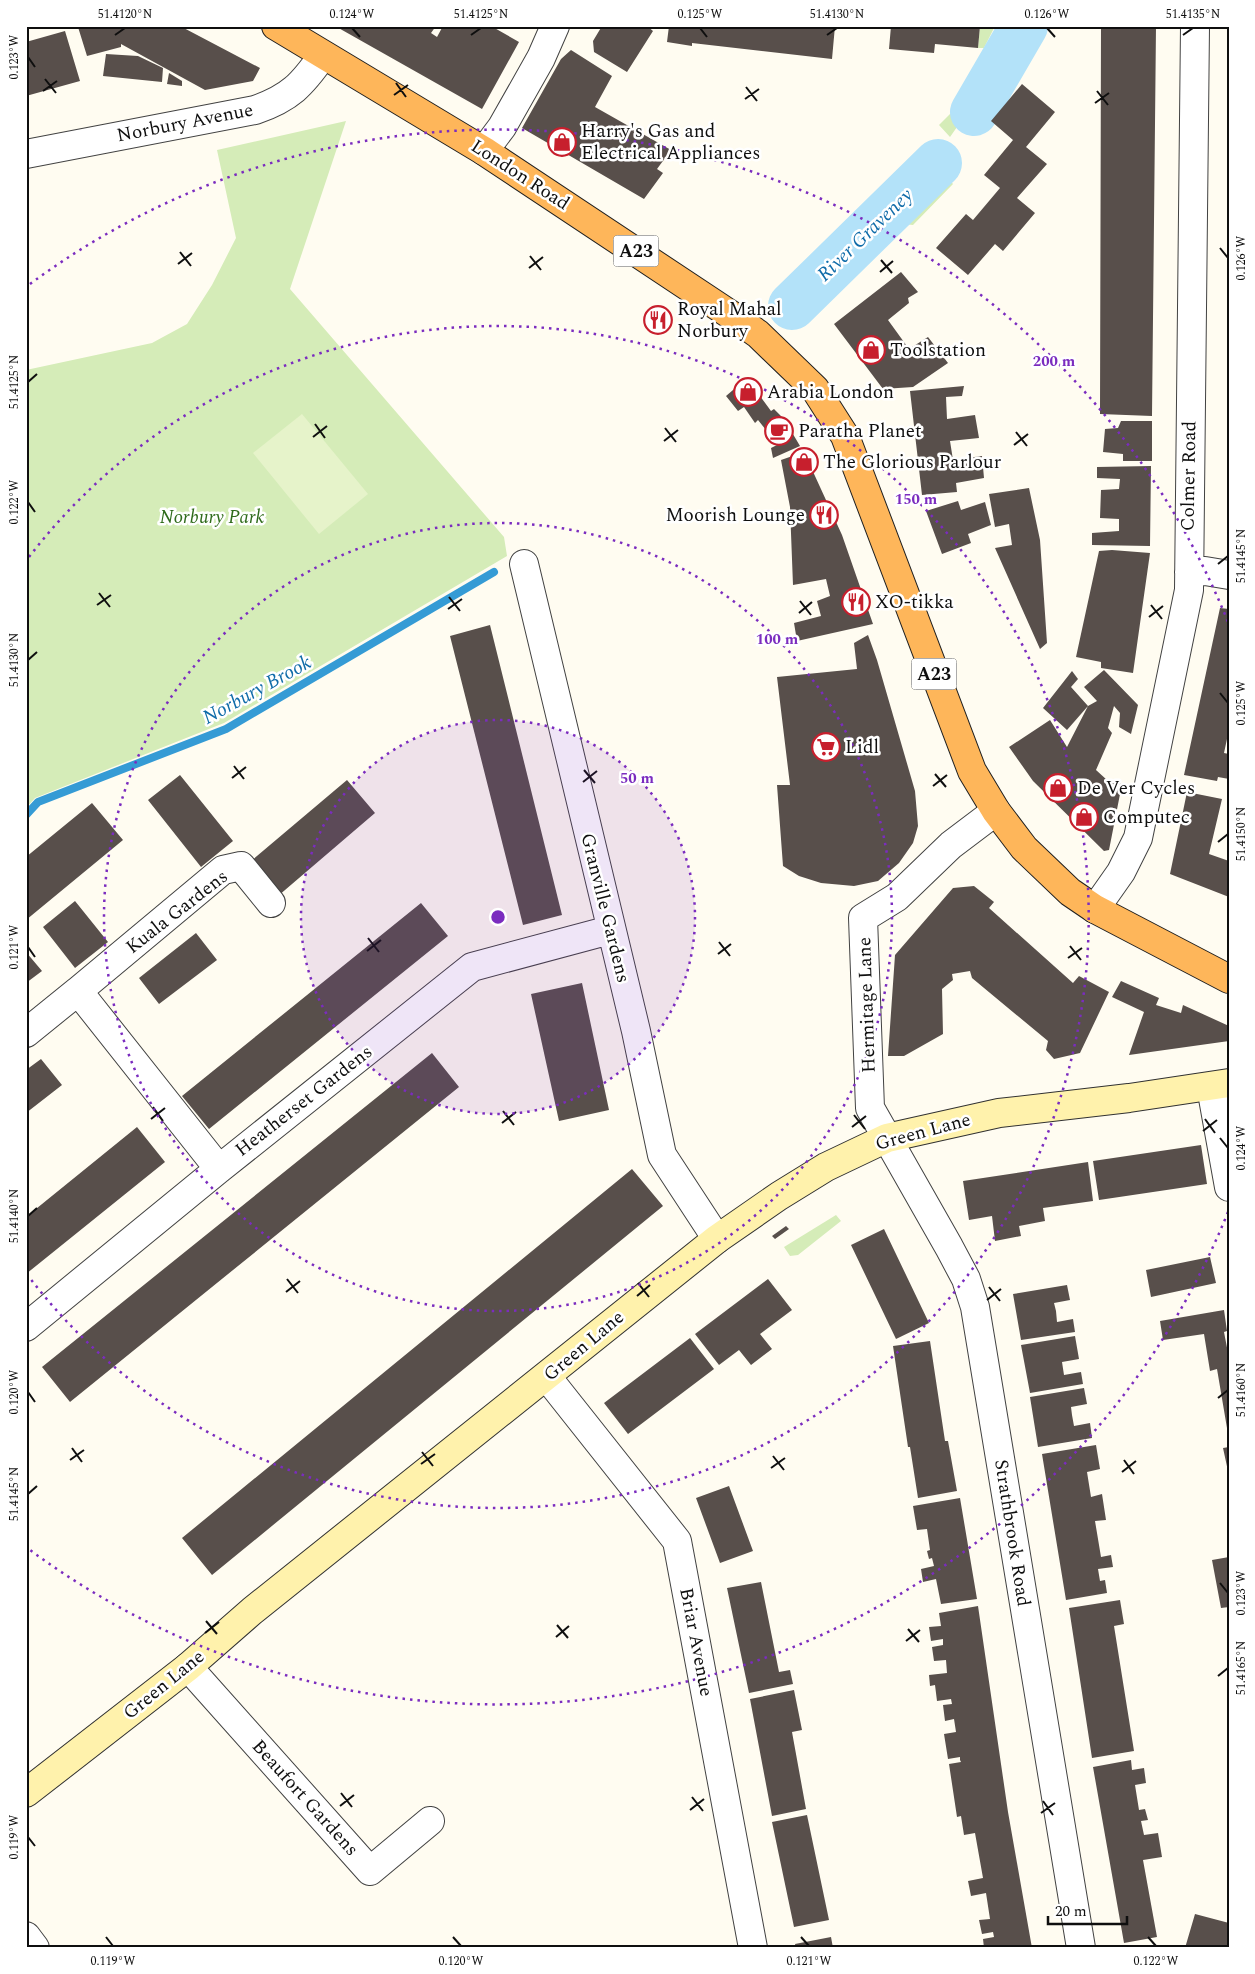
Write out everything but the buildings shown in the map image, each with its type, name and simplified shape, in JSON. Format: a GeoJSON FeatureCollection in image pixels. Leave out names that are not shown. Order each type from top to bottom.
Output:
{"type":"FeatureCollection","features":[{"type":"Feature","properties":{"kind":"highway","name":"London Road"},"geometry":{"type":"LineString","coordinates":[[276,26],[484,151],[683,282],[758,334],[815,389],[845,436],[972,771],[996,811]]}},
{"type":"Feature","properties":{"kind":"highway","name":"A23"},"geometry":{"type":"LineString","coordinates":[[996,811],[1024,848],[1070,892],[1095,909],[1229,979]]}},
{"type":"Feature","properties":{"kind":"main road","name":"Green Lane"},"geometry":{"type":"LineString","coordinates":[[26,1793],[188,1667],[252,1611],[547,1377],[717,1239],[779,1196],[826,1167],[887,1138],[999,1113],[1220,1085]]}},
{"type":"Feature","properties":{"kind":"street"},"geometry":{"type":"LineString","coordinates":[[484,151],[502,127],[541,58],[555,26]]}},
{"type":"Feature","properties":{"kind":"street","name":"Colmer Road"},"geometry":{"type":"LineString","coordinates":[[1095,909],[1121,872],[1138,838],[1188,590],[1195,26]]}},
{"type":"Feature","properties":{"kind":"street","name":"Norbury Avenue"},"geometry":{"type":"LineString","coordinates":[[26,154],[254,110],[276,103],[299,87],[323,55]]}},
{"type":"Feature","properties":{"kind":"street","name":"Granville Gardens"},"geometry":{"type":"LineString","coordinates":[[524,564],[610,930],[636,1031],[662,1155],[717,1239]]}},
{"type":"Feature","properties":{"kind":"street"},"geometry":{"type":"LineString","coordinates":[[1189,572],[1205,571],[1229,575]]}},
{"type":"Feature","properties":{"kind":"street","name":"Hermitage Lane"},"geometry":{"type":"LineString","coordinates":[[887,1138],[870,1108],[863,918],[897,897],[951,845],[996,811]]}},
{"type":"Feature","properties":{"kind":"street","name":"Kuala Gardens"},"geometry":{"type":"LineString","coordinates":[[26,1033],[223,870],[241,866],[271,903]]}},
{"type":"Feature","properties":{"kind":"street","name":"Heatherset Gardens"},"geometry":{"type":"LineString","coordinates":[[26,1327],[219,1169],[472,967],[610,930]]}},
{"type":"Feature","properties":{"kind":"street"},"geometry":{"type":"LineString","coordinates":[[78,991],[219,1169]]}},
{"type":"Feature","properties":{"kind":"street"},"geometry":{"type":"LineString","coordinates":[[1220,1085],[1229,1187]]}},
{"type":"Feature","properties":{"kind":"street","name":"Strathbrook Road"},"geometry":{"type":"LineString","coordinates":[[887,1138],[949,1246],[966,1279],[975,1307],[1081,1948]]}},
{"type":"Feature","properties":{"kind":"street","name":"Briar Avenue"},"geometry":{"type":"LineString","coordinates":[[547,1377],[676,1541],[753,1948]]}},
{"type":"Feature","properties":{"kind":"street","name":"Beaufort Gardens"},"geometry":{"type":"LineString","coordinates":[[188,1667],[370,1871],[430,1822]]}},
{"type":"Feature","properties":{"kind":"street"},"geometry":{"type":"LineString","coordinates":[[26,1936],[35,1948]]}},
{"type":"Feature","properties":{"kind":"green space"},"geometry":{"type":"Polygon","coordinates":[[[980,26],[995,26],[984,48],[978,48],[980,26]]]}},
{"type":"Feature","properties":{"kind":"green space"},"geometry":{"type":"Polygon","coordinates":[[[1009,26],[1018,26],[969,110],[950,137],[939,125],[963,101],[1009,26]]]}},
{"type":"Feature","properties":{"kind":"green space","name":"Norbury Park"},"geometry":{"type":"Polygon","coordinates":[[[346,121],[290,289],[504,537],[507,556],[224,723],[35,798],[26,808],[26,370],[152,343],[187,324],[212,285],[236,238],[217,150],[346,121]]]}},
{"type":"Feature","properties":{"kind":"green space"},"geometry":{"type":"Polygon","coordinates":[[[938,167],[953,184],[913,225],[884,222],[938,167]]]}},
{"type":"Feature","properties":{"kind":"green space"},"geometry":{"type":"Polygon","coordinates":[[[302,414],[368,494],[319,534],[253,453],[302,414]]]}},
{"type":"Feature","properties":{"kind":"green space"},"geometry":{"type":"Polygon","coordinates":[[[836,1215],[841,1221],[798,1255],[790,1256],[784,1247],[836,1215]]]}},
{"type":"Feature","properties":{"kind":"waterway","name":"River Graveney"},"geometry":{"type":"LineString","coordinates":[[974,112],[1024,26]]}},
{"type":"Feature","properties":{"kind":"waterway","name":"River Graveney"},"geometry":{"type":"LineString","coordinates":[[792,306],[938,163]]}},
{"type":"Feature","properties":{"kind":"waterway","name":"Norbury Brook"},"geometry":{"type":"LineString","coordinates":[[26,815],[38,802],[226,729],[494,572]]}},
{"type":"Feature","properties":{"kind":"place","name":"Harry's Gas and Electrical Appliances"},"geometry":{"type":"Point","coordinates":[562,142]}},
{"type":"Feature","properties":{"kind":"place","name":"Royal Mahal Norbury"},"geometry":{"type":"Point","coordinates":[658,320]}},
{"type":"Feature","properties":{"kind":"place","name":"Toolstation"},"geometry":{"type":"Point","coordinates":[871,350]}},
{"type":"Feature","properties":{"kind":"place","name":"Arabia London"},"geometry":{"type":"Point","coordinates":[748,392]}},
{"type":"Feature","properties":{"kind":"place","name":"Paratha Planet"},"geometry":{"type":"Point","coordinates":[779,431]}},
{"type":"Feature","properties":{"kind":"place","name":"The Glorious Parlour"},"geometry":{"type":"Point","coordinates":[804,462]}},
{"type":"Feature","properties":{"kind":"place","name":"Moorish Lounge"},"geometry":{"type":"Point","coordinates":[824,515]}},
{"type":"Feature","properties":{"kind":"place","name":"XO-tikka"},"geometry":{"type":"Point","coordinates":[856,602]}},
{"type":"Feature","properties":{"kind":"place","name":"Lidl"},"geometry":{"type":"Point","coordinates":[826,747]}},
{"type":"Feature","properties":{"kind":"place","name":"De Ver Cycles"},"geometry":{"type":"Point","coordinates":[1058,788]}},
{"type":"Feature","properties":{"kind":"place","name":"Computec"},"geometry":{"type":"Point","coordinates":[1084,817]}}]}
